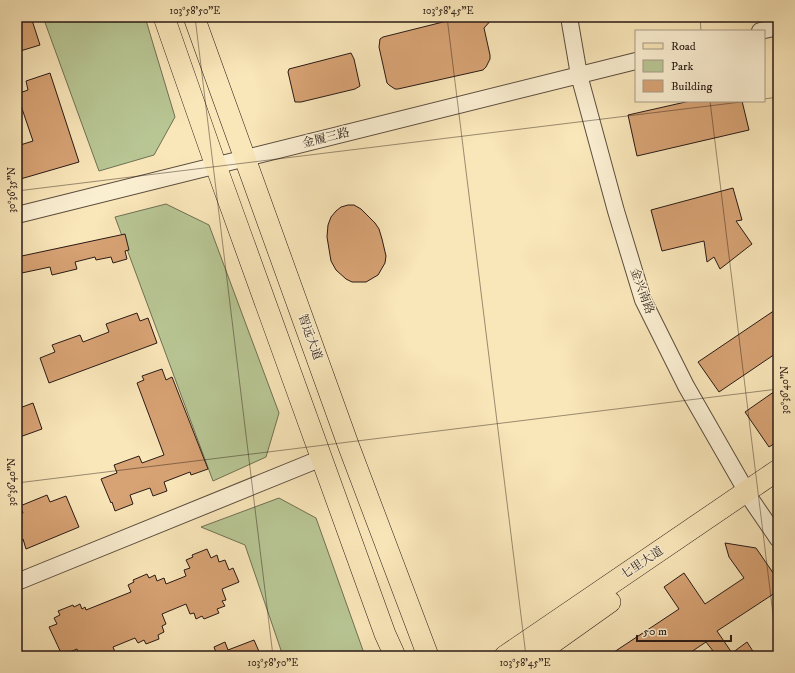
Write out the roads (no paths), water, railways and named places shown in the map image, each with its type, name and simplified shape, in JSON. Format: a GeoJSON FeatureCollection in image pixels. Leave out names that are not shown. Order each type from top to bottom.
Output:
{"type":"FeatureCollection","features":[{"type":"Feature","properties":{"kind":"main road"},"geometry":{"type":"LineString","coordinates":[[164,17],[216,166],[385,634],[395,656]]}},
{"type":"Feature","properties":{"kind":"main road","name":"智远大道"},"geometry":{"type":"LineString","coordinates":[[194,17],[349,447],[428,656]]}},
{"type":"Feature","properties":{"kind":"main road","name":"七里大道"},"geometry":{"type":"LineString","coordinates":[[534,656],[749,497],[778,470]]}},
{"type":"Feature","properties":{"kind":"main road","name":"七里大道"},"geometry":{"type":"LineString","coordinates":[[505,656],[749,497],[778,483]]}},
{"type":"Feature","properties":{"kind":"street","name":"金兴南路"},"geometry":{"type":"LineString","coordinates":[[569,17],[579,75],[616,211],[643,300],[686,386],[749,497],[778,539]]}},
{"type":"Feature","properties":{"kind":"street"},"geometry":{"type":"LineString","coordinates":[[764,30],[778,27]]}},
{"type":"Feature","properties":{"kind":"street","name":"金履三路"},"geometry":{"type":"LineString","coordinates":[[17,216],[635,61]]}},
{"type":"Feature","properties":{"kind":"street"},"geometry":{"type":"LineString","coordinates":[[17,582],[322,458]]}}]}
